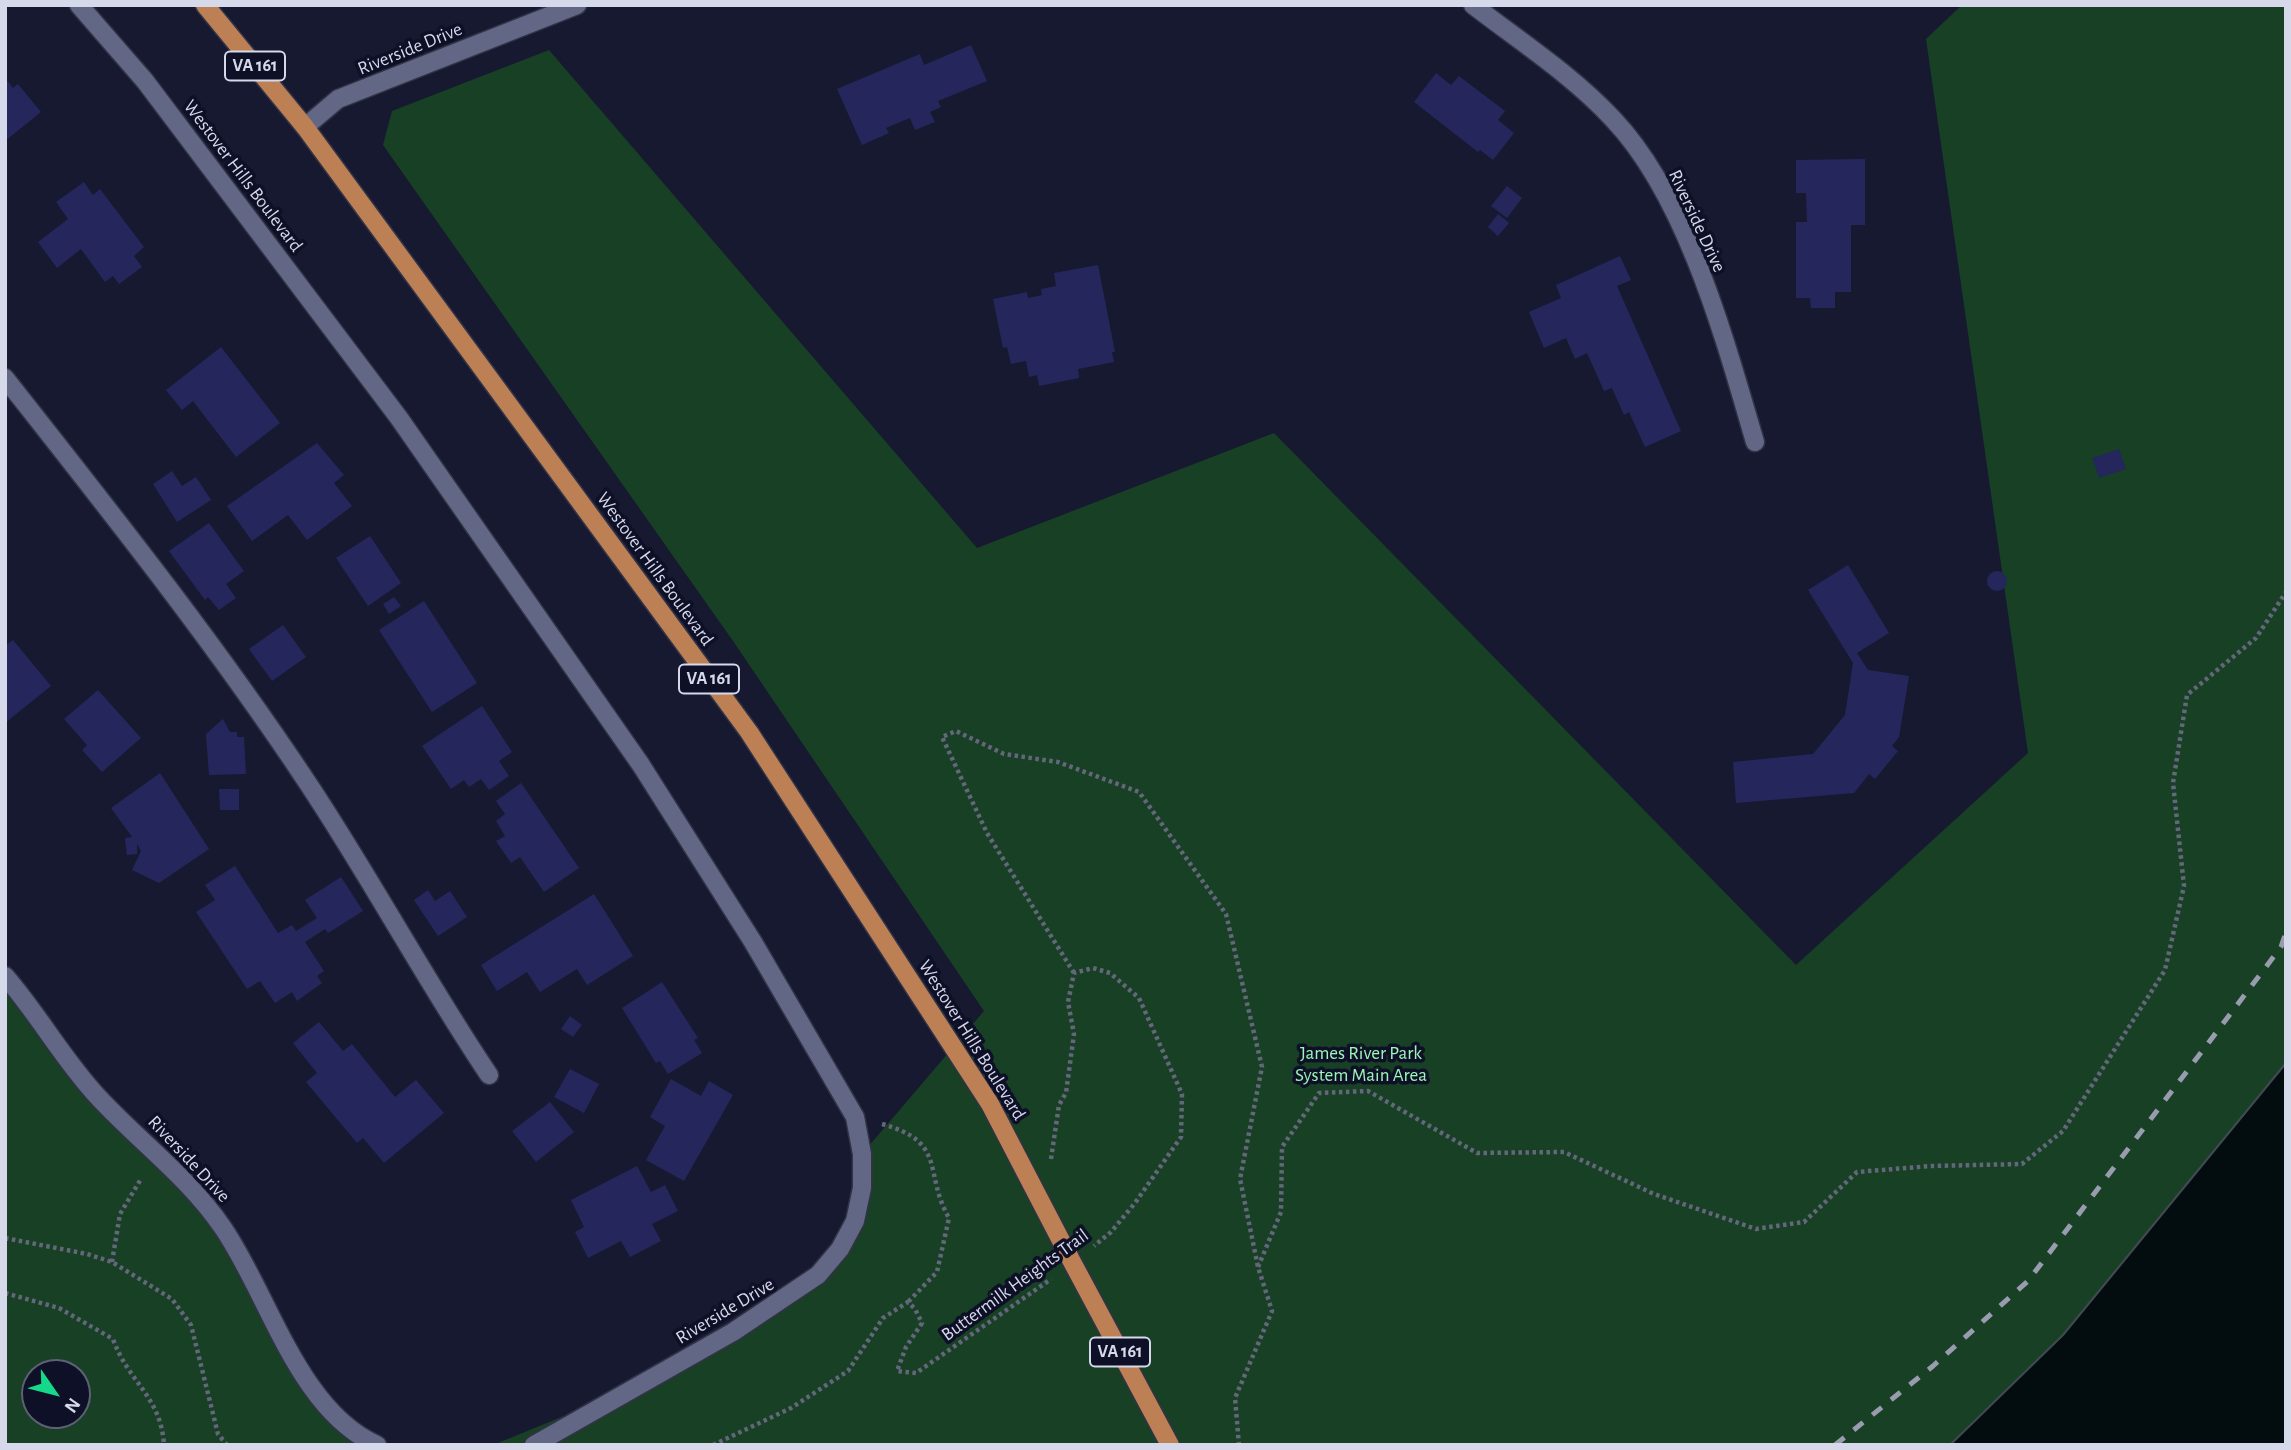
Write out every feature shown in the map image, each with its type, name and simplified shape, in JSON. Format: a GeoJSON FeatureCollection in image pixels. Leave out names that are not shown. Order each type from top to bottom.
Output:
{"type":"FeatureCollection","features":[{"type":"Feature","properties":{"kind":"main road","name":"Westover Hills Boulevard"},"geometry":{"type":"LineString","coordinates":[[205,5],[305,127],[749,733],[990,1104],[1170,1445]]}},
{"type":"Feature","properties":{"kind":"street","name":"Westover Hills Boulevard"},"geometry":{"type":"LineString","coordinates":[[79,5],[145,81],[399,418],[634,754],[753,942],[855,1117],[862,1154]]}},
{"type":"Feature","properties":{"kind":"street","name":"Riverside Drive"},"geometry":{"type":"LineString","coordinates":[[305,127],[338,99],[577,5]]}},
{"type":"Feature","properties":{"kind":"street","name":"Riverside Drive"},"geometry":{"type":"LineString","coordinates":[[1474,5],[1577,84],[1615,121],[1658,181],[1689,247],[1727,341],[1755,442]]}},
{"type":"Feature","properties":{"kind":"street"},"geometry":{"type":"LineString","coordinates":[[5,378],[179,601],[308,783],[436,996],[489,1075]]}},
{"type":"Feature","properties":{"kind":"street","name":"Riverside Drive"},"geometry":{"type":"LineString","coordinates":[[5,976],[98,1097],[156,1152],[223,1228],[304,1375],[324,1403],[345,1424],[377,1445]]}},
{"type":"Feature","properties":{"kind":"street","name":"Riverside Drive"},"geometry":{"type":"LineString","coordinates":[[534,1445],[733,1332],[786,1299],[818,1275],[840,1249],[855,1221],[862,1188],[862,1154]]}},
{"type":"Feature","properties":{"kind":"path"},"geometry":{"type":"LineString","coordinates":[[1258,1267],[1281,1212],[1282,1147],[1319,1093],[1368,1091],[1477,1153],[1564,1152],[1654,1194],[1756,1229],[1804,1222],[1857,1172],[1931,1166],[2022,1164],[2063,1131],[2165,970],[2185,886],[2173,783],[2188,695],[2256,638],[2286,592]]}},
{"type":"Feature","properties":{"kind":"path"},"geometry":{"type":"LineString","coordinates":[[1051,1163],[1059,1105],[1066,1093],[1074,1034],[1068,1002],[1074,973],[987,833],[942,737],[956,731],[1004,754],[1058,762],[1139,792],[1226,914],[1262,1067],[1240,1179],[1258,1267],[1272,1311],[1235,1398],[1239,1445]]}},
{"type":"Feature","properties":{"kind":"path","name":"Buttermilk Heights Trail"},"geometry":{"type":"LineString","coordinates":[[1074,973],[1093,968],[1110,973],[1139,998],[1182,1094],[1181,1137],[1135,1203],[1111,1232],[1089,1250]]}},
{"type":"Feature","properties":{"kind":"path"},"geometry":{"type":"LineString","coordinates":[[713,1445],[791,1408],[848,1371],[883,1318],[908,1302],[937,1272],[947,1236],[948,1218],[937,1198],[935,1171],[924,1144],[899,1129],[855,1117]]}},
{"type":"Feature","properties":{"kind":"path"},"geometry":{"type":"LineString","coordinates":[[112,1262],[120,1214],[156,1152]]}},
{"type":"Feature","properties":{"kind":"path"},"geometry":{"type":"LineString","coordinates":[[5,1238],[87,1254],[112,1262],[172,1299],[191,1325],[218,1434],[227,1445]]}},
{"type":"Feature","properties":{"kind":"path","name":"Buttermilk Heights Trail"},"geometry":{"type":"LineString","coordinates":[[908,1302],[922,1323],[906,1347],[897,1371],[916,1373],[1057,1275]]}},
{"type":"Feature","properties":{"kind":"path"},"geometry":{"type":"LineString","coordinates":[[5,1293],[59,1308],[113,1339],[119,1359],[159,1412],[164,1445]]}},
{"type":"Feature","properties":{"kind":"green space","name":"James River Park System Main Area"},"geometry":{"type":"Polygon","coordinates":[[[1962,5],[2286,5],[2286,1063],[2063,1335],[1950,1445],[493,1445],[581,1409],[733,1332],[840,1249],[862,1154],[984,1011],[733,641],[383,145],[392,111],[549,50],[977,548],[1274,433],[1796,965],[2028,753],[1926,39],[1962,5]]]}},
{"type":"Feature","properties":{"kind":"green space"},"geometry":{"type":"Polygon","coordinates":[[[5,976],[68,1060],[191,1189],[304,1375],[377,1445],[5,1445],[5,976]]]}},
{"type":"Feature","properties":{"kind":"shaded area"},"geometry":{"type":"Polygon","coordinates":[[[2286,1063],[2286,1445],[1950,1445],[2063,1335],[2286,1063]]]}},
{"type":"Feature","properties":{"kind":"building"},"geometry":{"type":"Polygon","coordinates":[[[971,45],[987,81],[938,101],[941,107],[930,112],[935,122],[915,130],[910,118],[886,128],[889,133],[862,145],[837,89],[920,54],[924,65],[971,45]]]}},
{"type":"Feature","properties":{"kind":"building"},"geometry":{"type":"Polygon","coordinates":[[[1436,73],[1451,85],[1459,76],[1505,111],[1498,120],[1514,133],[1493,160],[1480,150],[1478,152],[1414,102],[1436,73]]]}},
{"type":"Feature","properties":{"kind":"building"},"geometry":{"type":"Polygon","coordinates":[[[5,78],[13,88],[18,84],[41,112],[5,141],[5,78]]]}},
{"type":"Feature","properties":{"kind":"building"},"geometry":{"type":"Polygon","coordinates":[[[1865,159],[1865,225],[1851,225],[1851,292],[1835,292],[1835,308],[1811,308],[1810,298],[1796,298],[1796,222],[1807,222],[1806,193],[1796,193],[1796,160],[1865,159]]]}},
{"type":"Feature","properties":{"kind":"building"},"geometry":{"type":"Polygon","coordinates":[[[84,182],[93,195],[100,189],[144,247],[134,256],[142,267],[119,284],[113,276],[105,282],[81,249],[57,268],[38,242],[68,219],[56,202],[84,182]]]}},
{"type":"Feature","properties":{"kind":"building"},"geometry":{"type":"Polygon","coordinates":[[[1507,186],[1522,198],[1507,218],[1491,206],[1507,186]]]}},
{"type":"Feature","properties":{"kind":"building"},"geometry":{"type":"Polygon","coordinates":[[[1498,214],[1509,223],[1498,236],[1488,227],[1498,214]]]}},
{"type":"Feature","properties":{"kind":"building"},"geometry":{"type":"Polygon","coordinates":[[[1620,256],[1631,280],[1617,286],[1681,431],[1645,447],[1629,412],[1624,415],[1612,388],[1604,391],[1587,353],[1575,359],[1566,338],[1544,348],[1529,312],[1561,298],[1556,285],[1620,256]]]}},
{"type":"Feature","properties":{"kind":"building"},"geometry":{"type":"Polygon","coordinates":[[[1098,265],[1115,352],[1112,352],[1114,362],[1078,369],[1079,378],[1039,386],[1037,375],[1029,377],[1026,361],[1011,364],[1007,347],[1003,348],[993,299],[1027,292],[1028,298],[1042,295],[1041,289],[1056,286],[1054,273],[1098,265]]]}},
{"type":"Feature","properties":{"kind":"building"},"geometry":{"type":"Polygon","coordinates":[[[221,347],[280,423],[236,457],[193,401],[182,410],[166,390],[221,347]]]}},
{"type":"Feature","properties":{"kind":"building"},"geometry":{"type":"Polygon","coordinates":[[[317,443],[344,475],[334,483],[352,506],[307,540],[288,515],[252,541],[227,506],[317,443]]]}},
{"type":"Feature","properties":{"kind":"building"},"geometry":{"type":"Polygon","coordinates":[[[2119,449],[2126,469],[2099,478],[2092,458],[2119,449]]]}},
{"type":"Feature","properties":{"kind":"building"},"geometry":{"type":"Polygon","coordinates":[[[172,471],[182,486],[196,477],[211,500],[177,522],[153,484],[172,471]]]}},
{"type":"Feature","properties":{"kind":"building"},"geometry":{"type":"Polygon","coordinates":[[[209,523],[244,571],[226,584],[236,598],[219,610],[208,597],[205,600],[169,551],[209,523]]]}},
{"type":"Feature","properties":{"kind":"building"},"geometry":{"type":"Polygon","coordinates":[[[370,536],[401,583],[368,606],[336,558],[370,536]]]}},
{"type":"Feature","properties":{"kind":"building"},"geometry":{"type":"Polygon","coordinates":[[[1848,565],[1889,633],[1857,653],[1868,670],[1909,676],[1899,737],[1892,746],[1898,751],[1875,779],[1869,774],[1854,793],[1736,803],[1733,762],[1813,754],[1845,715],[1853,663],[1808,590],[1848,565]]]}},
{"type":"Feature","properties":{"kind":"building"},"geometry":{"type":"Polygon","coordinates":[[[1997,571],[2004,574],[2007,581],[2004,588],[1997,591],[1990,588],[1987,581],[1990,574],[1997,571]]]}},
{"type":"Feature","properties":{"kind":"building"},"geometry":{"type":"Polygon","coordinates":[[[394,597],[401,606],[389,614],[383,604],[394,597]]]}},
{"type":"Feature","properties":{"kind":"building"},"geometry":{"type":"Polygon","coordinates":[[[424,601],[477,683],[432,712],[379,630],[424,601]]]}},
{"type":"Feature","properties":{"kind":"building"},"geometry":{"type":"Polygon","coordinates":[[[283,625],[306,657],[272,681],[249,649],[283,625]]]}},
{"type":"Feature","properties":{"kind":"building"},"geometry":{"type":"Polygon","coordinates":[[[13,640],[51,686],[5,723],[5,646],[13,640]]]}},
{"type":"Feature","properties":{"kind":"building"},"geometry":{"type":"Polygon","coordinates":[[[98,690],[141,738],[102,772],[82,750],[87,745],[64,719],[98,690]]]}},
{"type":"Feature","properties":{"kind":"building"},"geometry":{"type":"Polygon","coordinates":[[[482,706],[512,752],[499,761],[509,776],[489,790],[481,779],[469,787],[464,780],[451,789],[422,746],[482,706]]]}},
{"type":"Feature","properties":{"kind":"building"},"geometry":{"type":"Polygon","coordinates":[[[223,719],[230,732],[237,732],[237,737],[244,737],[246,774],[209,775],[206,734],[223,719]]]}},
{"type":"Feature","properties":{"kind":"building"},"geometry":{"type":"Polygon","coordinates":[[[160,773],[209,849],[159,883],[132,870],[141,851],[137,844],[137,854],[127,855],[125,838],[132,837],[111,808],[160,773]]]}},
{"type":"Feature","properties":{"kind":"building"},"geometry":{"type":"Polygon","coordinates":[[[521,783],[579,868],[544,892],[520,857],[511,863],[496,841],[505,836],[496,821],[505,814],[496,801],[521,783]]]}},
{"type":"Feature","properties":{"kind":"building"},"geometry":{"type":"Polygon","coordinates":[[[219,789],[239,789],[239,810],[220,810],[219,789]]]}},
{"type":"Feature","properties":{"kind":"building"},"geometry":{"type":"Polygon","coordinates":[[[235,866],[278,933],[292,925],[296,931],[317,918],[305,900],[341,877],[363,911],[328,933],[325,929],[305,942],[324,971],[317,976],[322,983],[297,1001],[292,992],[275,1003],[260,981],[247,989],[196,912],[215,900],[205,885],[235,866]]]}},
{"type":"Feature","properties":{"kind":"building"},"geometry":{"type":"Polygon","coordinates":[[[428,890],[435,901],[450,891],[467,917],[438,936],[414,900],[428,890]]]}},
{"type":"Feature","properties":{"kind":"building"},"geometry":{"type":"Polygon","coordinates":[[[594,894],[633,956],[587,985],[577,969],[540,992],[527,972],[497,991],[481,965],[594,894]]]}},
{"type":"Feature","properties":{"kind":"building"},"geometry":{"type":"Polygon","coordinates":[[[662,982],[698,1038],[694,1040],[702,1053],[668,1074],[660,1061],[656,1063],[622,1008],[662,982]]]}},
{"type":"Feature","properties":{"kind":"building"},"geometry":{"type":"Polygon","coordinates":[[[570,1016],[582,1025],[573,1037],[561,1029],[570,1016]]]}},
{"type":"Feature","properties":{"kind":"building"},"geometry":{"type":"Polygon","coordinates":[[[319,1022],[343,1051],[352,1044],[395,1097],[416,1080],[444,1113],[384,1163],[363,1138],[357,1143],[306,1082],[317,1073],[293,1043],[319,1022]]]}},
{"type":"Feature","properties":{"kind":"building"},"geometry":{"type":"Polygon","coordinates":[[[570,1069],[599,1084],[584,1113],[554,1097],[570,1069]]]}},
{"type":"Feature","properties":{"kind":"building"},"geometry":{"type":"Polygon","coordinates":[[[671,1079],[701,1096],[709,1081],[733,1095],[684,1181],[646,1160],[665,1126],[650,1117],[671,1079]]]}},
{"type":"Feature","properties":{"kind":"building"},"geometry":{"type":"Polygon","coordinates":[[[550,1102],[574,1132],[536,1162],[512,1131],[550,1102]]]}},
{"type":"Feature","properties":{"kind":"building"},"geometry":{"type":"Polygon","coordinates":[[[637,1166],[651,1192],[665,1185],[678,1211],[652,1224],[661,1241],[630,1257],[621,1241],[588,1258],[575,1232],[584,1227],[571,1200],[637,1166]]]}},
{"type":"Feature","properties":{"kind":"railway"},"geometry":{"type":"LineString","coordinates":[[1835,1445],[1933,1366],[2028,1281],[2281,947],[2286,932]]}}]}
